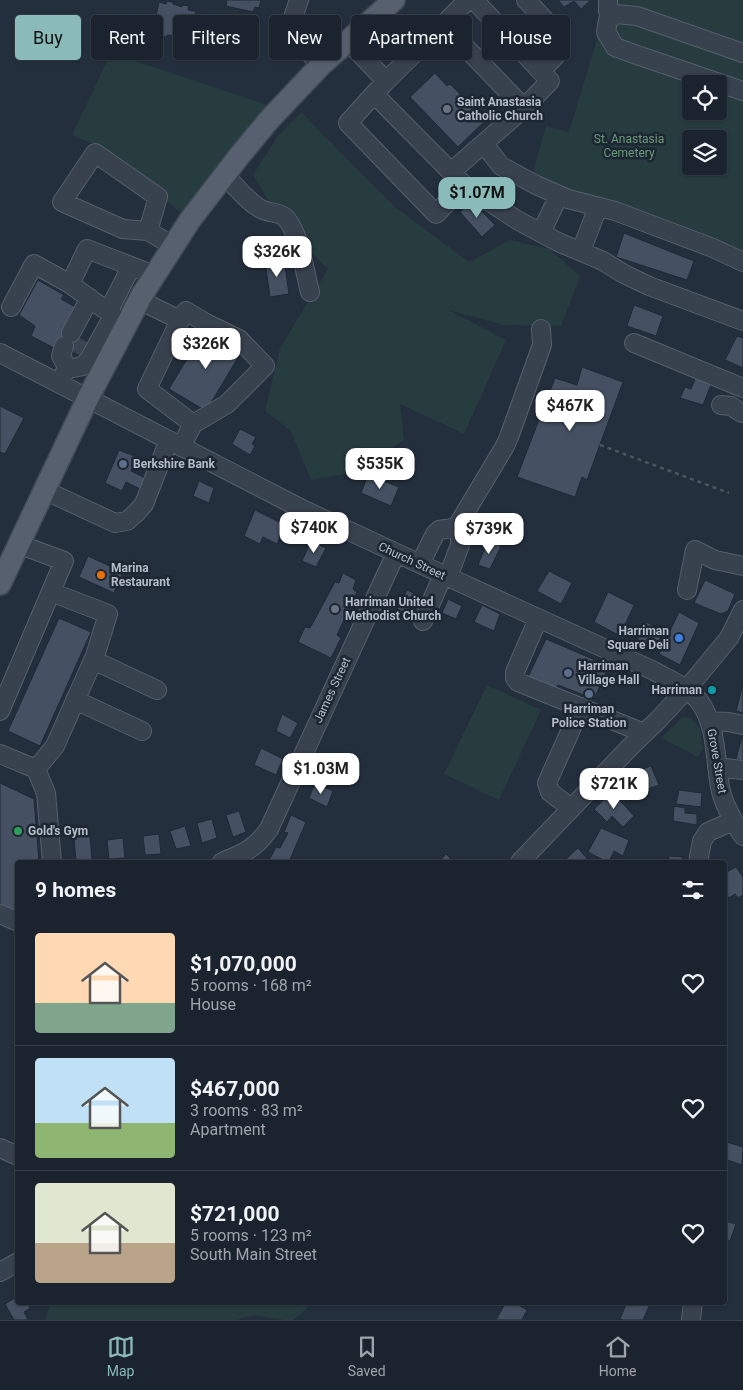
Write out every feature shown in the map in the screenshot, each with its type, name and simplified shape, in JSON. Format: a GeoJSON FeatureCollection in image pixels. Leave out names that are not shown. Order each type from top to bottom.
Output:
{"type":"FeatureCollection","features":[{"type":"Feature","properties":{"kind":"main road"},"geometry":{"type":"LineString","coordinates":[[0,584],[88,398],[79,351],[107,311],[139,300],[190,220],[269,120],[321,66],[394,0]]}},
{"type":"Feature","properties":{"kind":"street"},"geometry":{"type":"LineString","coordinates":[[299,0],[291,23],[294,36],[321,66]]}},
{"type":"Feature","properties":{"kind":"street"},"geometry":{"type":"LineString","coordinates":[[452,15],[468,0]]}},
{"type":"Feature","properties":{"kind":"street"},"geometry":{"type":"LineString","coordinates":[[451,172],[524,108],[550,81],[474,0]]}},
{"type":"Feature","properties":{"kind":"street"},"geometry":{"type":"LineString","coordinates":[[526,0],[558,34],[560,51],[541,71]]}},
{"type":"Feature","properties":{"kind":"street"},"geometry":{"type":"LineString","coordinates":[[743,53],[612,7],[608,20],[606,32],[615,46],[743,91]]}},
{"type":"Feature","properties":{"kind":"street"},"geometry":{"type":"LineString","coordinates":[[348,41],[386,81]]}},
{"type":"Feature","properties":{"kind":"street"},"geometry":{"type":"LineString","coordinates":[[472,54],[524,108]]}},
{"type":"Feature","properties":{"kind":"street"},"geometry":{"type":"LineString","coordinates":[[407,60],[348,123],[436,214],[464,185]]}},
{"type":"Feature","properties":{"kind":"street"},"geometry":{"type":"LineString","coordinates":[[374,94],[464,185],[517,220],[558,242],[603,261],[649,286],[743,321]]}},
{"type":"Feature","properties":{"kind":"street"},"geometry":{"type":"LineString","coordinates":[[484,144],[501,166],[536,185],[568,199],[615,211],[713,248],[743,262]]}},
{"type":"Feature","properties":{"kind":"street"},"geometry":{"type":"LineString","coordinates":[[148,231],[158,197],[95,153],[62,202],[123,229],[148,231],[173,246]]}},
{"type":"Feature","properties":{"kind":"street"},"geometry":{"type":"LineString","coordinates":[[225,174],[242,194],[261,210],[284,217],[293,229],[310,292]]}},
{"type":"Feature","properties":{"kind":"street"},"geometry":{"type":"LineString","coordinates":[[541,233],[559,195]]}},
{"type":"Feature","properties":{"kind":"street"},"geometry":{"type":"LineString","coordinates":[[581,251],[598,207]]}},
{"type":"Feature","properties":{"kind":"street"},"geometry":{"type":"LineString","coordinates":[[70,284],[88,249],[154,276]]}},
{"type":"Feature","properties":{"kind":"street"},"geometry":{"type":"LineString","coordinates":[[11,306],[34,264],[70,284],[107,311]]}},
{"type":"Feature","properties":{"kind":"street"},"geometry":{"type":"LineString","coordinates":[[60,383],[79,351],[107,311],[131,267]]}},
{"type":"Feature","properties":{"kind":"street"},"geometry":{"type":"LineString","coordinates":[[139,300],[180,320]]}},
{"type":"Feature","properties":{"kind":"street"},"geometry":{"type":"LineString","coordinates":[[44,490],[115,523],[127,521],[144,504],[175,444],[193,424],[227,404],[265,366],[239,339],[186,311],[147,389],[193,424]]}},
{"type":"Feature","properties":{"kind":"street"},"geometry":{"type":"LineString","coordinates":[[420,564],[435,534],[439,530],[456,526],[510,437],[542,345],[541,329]]}},
{"type":"Feature","properties":{"kind":"street"},"geometry":{"type":"LineString","coordinates":[[634,342],[743,388]]}},
{"type":"Feature","properties":{"kind":"street","name":"Church Street"},"geometry":{"type":"LineString","coordinates":[[0,353],[302,509],[654,670],[686,690]]}},
{"type":"Feature","properties":{"kind":"street"},"geometry":{"type":"LineString","coordinates":[[721,405],[731,406],[743,413]]}},
{"type":"Feature","properties":{"kind":"street"},"geometry":{"type":"LineString","coordinates":[[423,621],[460,545],[460,534],[456,526]]}},
{"type":"Feature","properties":{"kind":"street"},"geometry":{"type":"LineString","coordinates":[[0,711],[64,560],[18,544]]}},
{"type":"Feature","properties":{"kind":"street"},"geometry":{"type":"LineString","coordinates":[[687,590],[695,550],[715,560],[743,566]]}},
{"type":"Feature","properties":{"kind":"street","name":"James Street"},"geometry":{"type":"LineString","coordinates":[[227,860],[255,846],[269,829],[396,553]]}},
{"type":"Feature","properties":{"kind":"street"},"geometry":{"type":"LineString","coordinates":[[36,769],[55,746],[93,660],[108,614],[51,592]]}},
{"type":"Feature","properties":{"kind":"street"},"geometry":{"type":"LineString","coordinates":[[538,618],[515,672],[515,678],[518,682],[644,733]]}},
{"type":"Feature","properties":{"kind":"street"},"geometry":{"type":"LineString","coordinates":[[522,860],[686,690],[729,638],[741,620]]}},
{"type":"Feature","properties":{"kind":"street"},"geometry":{"type":"LineString","coordinates":[[93,660],[157,690]]}},
{"type":"Feature","properties":{"kind":"street","name":"Grove Street"},"geometry":{"type":"LineString","coordinates":[[686,690],[698,700],[710,721],[720,789],[738,828]]}},
{"type":"Feature","properties":{"kind":"street"},"geometry":{"type":"LineString","coordinates":[[75,700],[142,732]]}},
{"type":"Feature","properties":{"kind":"street"},"geometry":{"type":"LineString","coordinates":[[571,808],[550,792],[547,783],[582,708]]}},
{"type":"Feature","properties":{"kind":"street"},"geometry":{"type":"LineString","coordinates":[[710,721],[743,725]]}},
{"type":"Feature","properties":{"kind":"street"},"geometry":{"type":"LineString","coordinates":[[0,754],[36,769],[46,792],[52,860]]}},
{"type":"Feature","properties":{"kind":"street"},"geometry":{"type":"LineString","coordinates":[[717,767],[743,770]]}},
{"type":"Feature","properties":{"kind":"street"},"geometry":{"type":"LineString","coordinates":[[698,860],[702,841],[708,832],[738,828]]}},
{"type":"Feature","properties":{"kind":"street"},"geometry":{"type":"LineString","coordinates":[[0,914],[15,921]]}},
{"type":"Feature","properties":{"kind":"street"},"geometry":{"type":"LineString","coordinates":[[0,1148],[15,1155]]}},
{"type":"Feature","properties":{"kind":"street"},"geometry":{"type":"LineString","coordinates":[[0,1272],[15,1264]]}},
{"type":"Feature","properties":{"kind":"street"},"geometry":{"type":"LineString","coordinates":[[691,1320],[693,1305]]}},
{"type":"Feature","properties":{"kind":"path"},"geometry":{"type":"LineString","coordinates":[[600,445],[729,493]]}},
{"type":"Feature","properties":{"kind":"green space","name":"St. Anastasia Cemetery"},"geometry":{"type":"Polygon","coordinates":[[[609,0],[743,0],[743,253],[532,176],[546,126],[569,132],[609,0]]]}},
{"type":"Feature","properties":{"kind":"green space"},"geometry":{"type":"Polygon","coordinates":[[[108,60],[132,60],[273,107],[221,161],[182,213],[93,144],[72,135],[108,60]]]}},
{"type":"Feature","properties":{"kind":"green space"},"geometry":{"type":"Polygon","coordinates":[[[301,112],[395,207],[469,262],[510,240],[549,249],[580,276],[561,326],[505,325],[448,310],[506,340],[464,434],[400,404],[404,440],[356,472],[311,480],[291,431],[265,411],[280,348],[328,269],[285,228],[253,175],[277,137],[301,112]]]}},
{"type":"Feature","properties":{"kind":"green space"},"geometry":{"type":"Polygon","coordinates":[[[487,685],[541,710],[499,800],[444,774],[487,685]]]}},
{"type":"Feature","properties":{"kind":"green space"},"geometry":{"type":"Polygon","coordinates":[[[683,717],[691,718],[700,728],[703,749],[698,757],[661,738],[683,717]]]}},
{"type":"Feature","properties":{"kind":"green space"},"geometry":{"type":"Polygon","coordinates":[[[49,1305],[311,1305],[293,1320],[254,1315],[235,1320],[45,1320],[49,1305]]]}},
{"type":"Feature","properties":{"kind":"building"},"geometry":{"type":"Polygon","coordinates":[[[227,0],[261,0],[259,8],[255,7],[253,12],[226,6],[227,0]]]}},
{"type":"Feature","properties":{"kind":"building"},"geometry":{"type":"Polygon","coordinates":[[[558,0],[591,0],[581,9],[574,1],[564,7],[558,0]]]}},
{"type":"Feature","properties":{"kind":"building"},"geometry":{"type":"Polygon","coordinates":[[[167,1],[182,7],[182,5],[189,6],[188,10],[196,11],[195,15],[173,15],[173,36],[167,35],[167,37],[163,36],[163,15],[156,15],[159,2],[166,4],[167,1]]]}},
{"type":"Feature","properties":{"kind":"building","name":"Saint Anastasia Catholic Church"},"geometry":{"type":"Polygon","coordinates":[[[435,73],[447,86],[450,84],[486,120],[458,147],[410,97],[435,73]]]}},
{"type":"Feature","properties":{"kind":"building"},"geometry":{"type":"Polygon","coordinates":[[[472,201],[495,225],[482,237],[460,212],[472,201]]]}},
{"type":"Feature","properties":{"kind":"building"},"geometry":{"type":"Polygon","coordinates":[[[624,233],[694,261],[687,280],[616,257],[624,233]]]}},
{"type":"Feature","properties":{"kind":"building"},"geometry":{"type":"Polygon","coordinates":[[[284,259],[289,294],[270,297],[265,261],[284,259]]]}},
{"type":"Feature","properties":{"kind":"building"},"geometry":{"type":"Polygon","coordinates":[[[38,280],[64,295],[61,299],[77,308],[56,349],[31,336],[35,326],[19,315],[38,280]]]}},
{"type":"Feature","properties":{"kind":"building"},"geometry":{"type":"Polygon","coordinates":[[[634,305],[663,316],[656,336],[627,326],[634,305]]]}},
{"type":"Feature","properties":{"kind":"building"},"geometry":{"type":"Polygon","coordinates":[[[205,329],[242,351],[206,411],[169,389],[205,329]]]}},
{"type":"Feature","properties":{"kind":"building"},"geometry":{"type":"Polygon","coordinates":[[[737,336],[743,338],[743,368],[725,360],[737,336]]]}},
{"type":"Feature","properties":{"kind":"building"},"geometry":{"type":"Polygon","coordinates":[[[582,367],[623,382],[587,480],[582,477],[575,497],[517,477],[555,378],[577,385],[582,367]]]}},
{"type":"Feature","properties":{"kind":"building"},"geometry":{"type":"Polygon","coordinates":[[[696,377],[712,382],[703,405],[680,398],[685,387],[691,389],[696,377]]]}},
{"type":"Feature","properties":{"kind":"building"},"geometry":{"type":"Polygon","coordinates":[[[0,406],[24,418],[5,454],[0,452],[0,406]]]}},
{"type":"Feature","properties":{"kind":"building"},"geometry":{"type":"Polygon","coordinates":[[[240,429],[256,437],[252,444],[255,446],[250,455],[232,444],[240,429]]]}},
{"type":"Feature","properties":{"kind":"building","name":"Berkshire Bank"},"geometry":{"type":"Polygon","coordinates":[[[119,450],[137,457],[131,471],[145,478],[140,489],[126,482],[122,491],[105,483],[119,450]]]}},
{"type":"Feature","properties":{"kind":"building"},"geometry":{"type":"Polygon","coordinates":[[[368,475],[399,487],[391,506],[361,493],[368,475]]]}},
{"type":"Feature","properties":{"kind":"building"},"geometry":{"type":"Polygon","coordinates":[[[199,481],[214,488],[209,503],[193,496],[199,481]]]}},
{"type":"Feature","properties":{"kind":"building"},"geometry":{"type":"Polygon","coordinates":[[[255,510],[285,525],[277,544],[263,537],[260,544],[244,536],[255,510]]]}},
{"type":"Feature","properties":{"kind":"building"},"geometry":{"type":"Polygon","coordinates":[[[488,540],[501,546],[490,569],[478,565],[488,540]]]}},
{"type":"Feature","properties":{"kind":"building"},"geometry":{"type":"Polygon","coordinates":[[[311,541],[326,548],[316,567],[302,561],[311,541]]]}},
{"type":"Feature","properties":{"kind":"building","name":"Marina Restaurant"},"geometry":{"type":"Polygon","coordinates":[[[88,556],[123,572],[114,593],[79,577],[88,556]]]}},
{"type":"Feature","properties":{"kind":"building"},"geometry":{"type":"Polygon","coordinates":[[[549,571],[572,583],[561,604],[537,591],[549,571]]]}},
{"type":"Feature","properties":{"kind":"building","name":"Harriman United Methodist Church"},"geometry":{"type":"Polygon","coordinates":[[[343,573],[356,580],[353,589],[357,592],[337,635],[341,638],[331,658],[298,642],[305,627],[310,628],[335,582],[339,583],[343,573]]]}},
{"type":"Feature","properties":{"kind":"building"},"geometry":{"type":"Polygon","coordinates":[[[705,580],[735,594],[728,611],[721,614],[694,603],[705,580]]]}},
{"type":"Feature","properties":{"kind":"building"},"geometry":{"type":"Polygon","coordinates":[[[407,590],[420,596],[416,601],[419,603],[411,618],[407,616],[403,622],[393,617],[407,590]]]}},
{"type":"Feature","properties":{"kind":"building"},"geometry":{"type":"Polygon","coordinates":[[[608,592],[634,605],[620,636],[594,622],[608,592]]]}},
{"type":"Feature","properties":{"kind":"building"},"geometry":{"type":"Polygon","coordinates":[[[448,599],[462,606],[456,619],[442,613],[448,599]]]}},
{"type":"Feature","properties":{"kind":"building"},"geometry":{"type":"Polygon","coordinates":[[[482,605],[500,614],[494,631],[474,622],[482,605]]]}},
{"type":"Feature","properties":{"kind":"building","name":"Harriman Square Deli"},"geometry":{"type":"Polygon","coordinates":[[[679,612],[699,623],[680,665],[659,654],[679,612]]]}},
{"type":"Feature","properties":{"kind":"building"},"geometry":{"type":"Polygon","coordinates":[[[59,618],[91,632],[40,746],[8,731],[59,618]]]}},
{"type":"Feature","properties":{"kind":"building"},"geometry":{"type":"Polygon","coordinates":[[[646,622],[664,631],[654,651],[636,643],[646,622]]]}},
{"type":"Feature","properties":{"kind":"building","name":"Harriman Village Hall"},"geometry":{"type":"Polygon","coordinates":[[[546,639],[609,666],[594,699],[558,685],[554,692],[527,679],[546,639]]]}},
{"type":"Feature","properties":{"kind":"building"},"geometry":{"type":"Polygon","coordinates":[[[743,684],[743,713],[736,711],[743,684]]]}},
{"type":"Feature","properties":{"kind":"building"},"geometry":{"type":"Polygon","coordinates":[[[282,714],[298,723],[290,738],[276,731],[282,714]]]}},
{"type":"Feature","properties":{"kind":"building"},"geometry":{"type":"Polygon","coordinates":[[[743,733],[743,761],[736,759],[743,733]]]}},
{"type":"Feature","properties":{"kind":"building"},"geometry":{"type":"Polygon","coordinates":[[[261,748],[283,759],[276,775],[254,765],[261,748]]]}},
{"type":"Feature","properties":{"kind":"building"},"geometry":{"type":"Polygon","coordinates":[[[651,766],[659,785],[639,792],[632,773],[651,766]]]}},
{"type":"Feature","properties":{"kind":"building","name":"Gold's Gym"},"geometry":{"type":"Polygon","coordinates":[[[0,783],[34,799],[39,860],[15,860],[15,913],[13,917],[0,911],[0,783]]]}},
{"type":"Feature","properties":{"kind":"building"},"geometry":{"type":"Polygon","coordinates":[[[315,783],[333,791],[327,807],[309,798],[315,783]]]}},
{"type":"Feature","properties":{"kind":"building"},"geometry":{"type":"Polygon","coordinates":[[[679,790],[702,793],[701,807],[676,804],[679,790]]]}},
{"type":"Feature","properties":{"kind":"building"},"geometry":{"type":"Polygon","coordinates":[[[612,792],[634,816],[623,827],[612,816],[607,822],[594,809],[612,792]]]}},
{"type":"Feature","properties":{"kind":"building"},"geometry":{"type":"Polygon","coordinates":[[[674,806],[685,808],[685,813],[697,814],[697,825],[673,821],[674,806]]]}},
{"type":"Feature","properties":{"kind":"building"},"geometry":{"type":"Polygon","coordinates":[[[239,811],[246,832],[233,837],[226,815],[239,811]]]}},
{"type":"Feature","properties":{"kind":"building"},"geometry":{"type":"Polygon","coordinates":[[[291,815],[306,822],[290,860],[269,860],[276,847],[280,848],[288,833],[284,832],[291,815]]]}},
{"type":"Feature","properties":{"kind":"building"},"geometry":{"type":"Polygon","coordinates":[[[212,819],[217,838],[202,843],[197,823],[212,819]]]}},
{"type":"Feature","properties":{"kind":"building"},"geometry":{"type":"Polygon","coordinates":[[[89,826],[92,860],[76,860],[73,828],[89,826]]]}},
{"type":"Feature","properties":{"kind":"building"},"geometry":{"type":"Polygon","coordinates":[[[185,826],[191,846],[176,849],[170,831],[185,826]]]}},
{"type":"Feature","properties":{"kind":"building"},"geometry":{"type":"Polygon","coordinates":[[[601,828],[629,840],[623,856],[614,851],[610,860],[603,860],[588,852],[601,828]]]}},
{"type":"Feature","properties":{"kind":"building"},"geometry":{"type":"Polygon","coordinates":[[[159,834],[161,854],[145,855],[143,836],[159,834]]]}},
{"type":"Feature","properties":{"kind":"building"},"geometry":{"type":"Polygon","coordinates":[[[123,838],[125,858],[109,859],[107,840],[123,838]]]}},
{"type":"Feature","properties":{"kind":"building"},"geometry":{"type":"Polygon","coordinates":[[[578,848],[588,860],[565,860],[578,848]]]}},
{"type":"Feature","properties":{"kind":"building"},"geometry":{"type":"Polygon","coordinates":[[[446,854],[452,860],[441,860],[446,854]]]}},
{"type":"Feature","properties":{"kind":"building"},"geometry":{"type":"Polygon","coordinates":[[[669,856],[683,857],[682,860],[668,860],[669,856]]]}},
{"type":"Feature","properties":{"kind":"building"},"geometry":{"type":"Polygon","coordinates":[[[736,867],[743,877],[743,895],[738,898],[735,894],[729,898],[727,895],[727,872],[736,867]]]}},
{"type":"Feature","properties":{"kind":"building"},"geometry":{"type":"Polygon","coordinates":[[[727,1142],[743,1147],[742,1165],[727,1160],[727,1142]]]}},
{"type":"Feature","properties":{"kind":"building"},"geometry":{"type":"Polygon","coordinates":[[[727,1222],[736,1224],[730,1241],[727,1240],[727,1222]]]}},
{"type":"Feature","properties":{"kind":"building"},"geometry":{"type":"Polygon","coordinates":[[[15,1298],[15,1305],[28,1305],[30,1308],[24,1312],[28,1320],[14,1320],[5,1304],[15,1298]]]}},
{"type":"Feature","properties":{"kind":"building"},"geometry":{"type":"Polygon","coordinates":[[[504,1305],[518,1305],[527,1310],[522,1320],[496,1320],[504,1305]]]}},
{"type":"Feature","properties":{"kind":"building"},"geometry":{"type":"Polygon","coordinates":[[[626,1305],[650,1305],[643,1320],[620,1319],[626,1305]]]}},
{"type":"Feature","properties":{"kind":"tunnel"},"geometry":{"type":"LineString","coordinates":[[74,352],[81,339]]}},
{"type":"Feature","properties":{"kind":"place","name":"Saint Anastasia Catholic Church"},"geometry":{"type":"Point","coordinates":[447,109]}},
{"type":"Feature","properties":{"kind":"place","name":"Berkshire Bank"},"geometry":{"type":"Point","coordinates":[123,464]}},
{"type":"Feature","properties":{"kind":"place","name":"Marina Restaurant"},"geometry":{"type":"Point","coordinates":[101,575]}},
{"type":"Feature","properties":{"kind":"place","name":"Harriman United Methodist Church"},"geometry":{"type":"Point","coordinates":[335,609]}},
{"type":"Feature","properties":{"kind":"place","name":"Harriman Square Deli"},"geometry":{"type":"Point","coordinates":[679,638]}},
{"type":"Feature","properties":{"kind":"place","name":"Harriman Village Hall"},"geometry":{"type":"Point","coordinates":[568,673]}},
{"type":"Feature","properties":{"kind":"place","name":"Harriman"},"geometry":{"type":"Point","coordinates":[712,690]}},
{"type":"Feature","properties":{"kind":"place","name":"Harriman Police Station"},"geometry":{"type":"Point","coordinates":[589,694]}},
{"type":"Feature","properties":{"kind":"place","name":"Gold's Gym"},"geometry":{"type":"Point","coordinates":[18,831]}}]}
